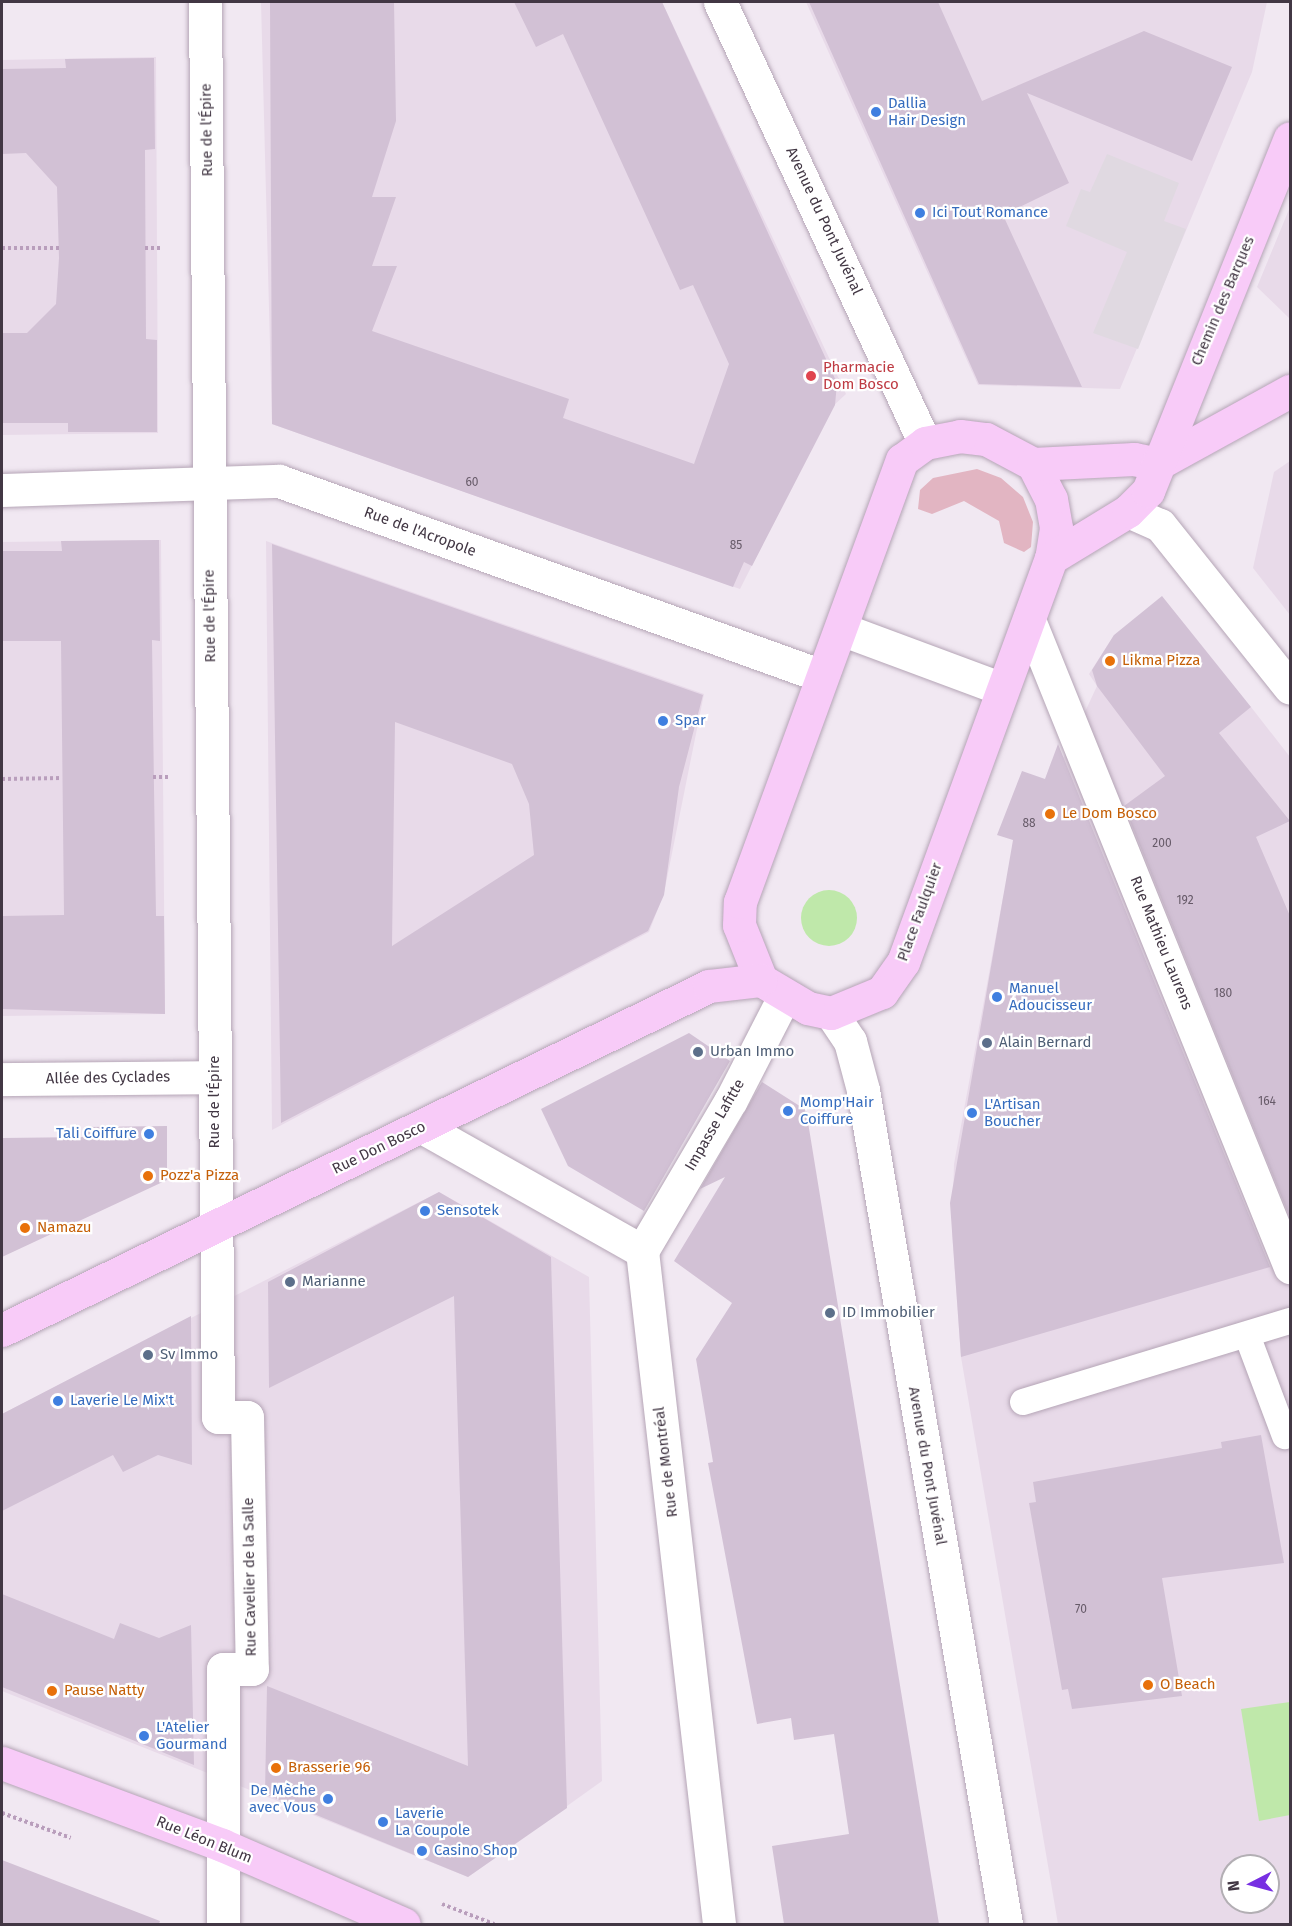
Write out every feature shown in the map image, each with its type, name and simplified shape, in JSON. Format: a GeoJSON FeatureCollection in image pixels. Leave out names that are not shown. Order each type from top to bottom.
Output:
{"type":"FeatureCollection","features":[{"type":"Feature","properties":{"kind":"street","name":"Rue de l'Épire"},"geometry":{"type":"LineString","coordinates":[[205,2],[215,1077],[214,1230]]}},
{"type":"Feature","properties":{"kind":"street","name":"Avenue du Pont Juvénal"},"geometry":{"type":"LineString","coordinates":[[720,2],[925,443]]}},
{"type":"Feature","properties":{"kind":"street","name":"Chemin des Barques"},"geometry":{"type":"LineString","coordinates":[[1051,558],[1128,511],[1148,491],[1156,464],[1290,138]]}},
{"type":"Feature","properties":{"kind":"street"},"geometry":{"type":"LineString","coordinates":[[831,1013],[772,988],[739,925],[740,902],[902,460],[925,443],[986,439],[1033,464],[1134,459],[1156,464],[1290,391]]}},
{"type":"Feature","properties":{"kind":"street","name":"Place Faulquier"},"geometry":{"type":"LineString","coordinates":[[831,1013],[882,992],[903,962],[1000,688],[1029,620],[1051,558],[1056,528],[1051,499],[1033,464]]}},
{"type":"Feature","properties":{"kind":"street","name":"Rue de l'Acropole"},"geometry":{"type":"LineString","coordinates":[[2,490],[209,486],[279,481],[822,676]]}},
{"type":"Feature","properties":{"kind":"street"},"geometry":{"type":"LineString","coordinates":[[1128,511],[1166,532],[1290,688]]}},
{"type":"Feature","properties":{"kind":"street","name":"Rue Mathieu Laurens"},"geometry":{"type":"LineString","coordinates":[[1029,620],[1290,1267]]}},
{"type":"Feature","properties":{"kind":"street"},"geometry":{"type":"LineString","coordinates":[[841,629],[1000,688]]}},
{"type":"Feature","properties":{"kind":"street","name":"Rue Don Bosco"},"geometry":{"type":"LineString","coordinates":[[2,1330],[214,1230],[708,986],[772,988]]}},
{"type":"Feature","properties":{"kind":"street","name":"Impasse Lafitte"},"geometry":{"type":"LineString","coordinates":[[642,1251],[731,1100],[772,988]]}},
{"type":"Feature","properties":{"kind":"street","name":"Avenue du Pont Juvénal"},"geometry":{"type":"LineString","coordinates":[[831,1013],[850,1041],[863,1090],[1006,1924]]}},
{"type":"Feature","properties":{"kind":"street","name":"Allée des Cyclades"},"geometry":{"type":"LineString","coordinates":[[2,1079],[215,1077]]}},
{"type":"Feature","properties":{"kind":"street"},"geometry":{"type":"LineString","coordinates":[[422,1127],[642,1251]]}},
{"type":"Feature","properties":{"kind":"street","name":"Rue Cavelier de la Salle"},"geometry":{"type":"LineString","coordinates":[[214,1230],[218,1417],[247,1417],[252,1669],[223,1669],[223,1924]]}},
{"type":"Feature","properties":{"kind":"street","name":"Rue de Montréal"},"geometry":{"type":"LineString","coordinates":[[642,1251],[719,1924]]}},
{"type":"Feature","properties":{"kind":"street","name":"Rue Léon Blum"},"geometry":{"type":"LineString","coordinates":[[2,1762],[222,1845],[404,1924]]}},
{"type":"Feature","properties":{"kind":"lane"},"geometry":{"type":"LineString","coordinates":[[1023,1402],[1290,1321]]}},
{"type":"Feature","properties":{"kind":"lane"},"geometry":{"type":"LineString","coordinates":[[1247,1335],[1286,1436]]}},
{"type":"Feature","properties":{"kind":"path"},"geometry":{"type":"LineString","coordinates":[[2,248],[59,248]]}},
{"type":"Feature","properties":{"kind":"path"},"geometry":{"type":"LineString","coordinates":[[2,779],[62,778]]}},
{"type":"Feature","properties":{"kind":"shaded area"},"geometry":{"type":"Polygon","coordinates":[[[261,2],[662,2],[846,394],[832,407],[740,589],[272,424],[261,2]]]}},
{"type":"Feature","properties":{"kind":"shaded area"},"geometry":{"type":"Polygon","coordinates":[[[806,2],[1267,2],[1252,72],[1120,389],[978,385],[806,2]]]}},
{"type":"Feature","properties":{"kind":"shaded area"},"geometry":{"type":"Polygon","coordinates":[[[156,57],[158,433],[2,435],[2,60],[156,57]]]}},
{"type":"Feature","properties":{"kind":"shaded area"},"geometry":{"type":"Polygon","coordinates":[[[1107,154],[1179,183],[1164,221],[1186,229],[1138,349],[1093,333],[1127,252],[1066,226],[1081,189],[1090,192],[1107,154]]]}},
{"type":"Feature","properties":{"kind":"shaded area"},"geometry":{"type":"Polygon","coordinates":[[[1290,207],[1290,319],[1257,287],[1290,207]]]}},
{"type":"Feature","properties":{"kind":"shaded area"},"geometry":{"type":"Polygon","coordinates":[[[1290,461],[1290,615],[1253,568],[1274,472],[1290,461]]]}},
{"type":"Feature","properties":{"kind":"shaded area"},"geometry":{"type":"Polygon","coordinates":[[[977,469],[1001,478],[1023,497],[1033,522],[1031,547],[1024,552],[1004,543],[999,521],[964,501],[932,514],[918,509],[920,490],[933,478],[977,469]]]}},
{"type":"Feature","properties":{"kind":"shaded area"},"geometry":{"type":"Polygon","coordinates":[[[161,540],[165,1014],[2,1016],[2,542],[161,540]]]}},
{"type":"Feature","properties":{"kind":"shaded area"},"geometry":{"type":"Polygon","coordinates":[[[266,541],[704,694],[664,893],[649,932],[272,1130],[266,541]]]}},
{"type":"Feature","properties":{"kind":"shaded area"},"geometry":{"type":"Polygon","coordinates":[[[1114,635],[1251,707],[1290,757],[1290,1924],[1058,1924],[961,1357],[952,1232],[954,1164],[1003,897],[1052,760],[1064,757],[1097,686],[1089,674],[1114,635]]]}},
{"type":"Feature","properties":{"kind":"shaded area"},"geometry":{"type":"Polygon","coordinates":[[[829,890],[840,892],[849,898],[855,907],[857,918],[855,929],[849,938],[840,944],[829,946],[818,944],[809,938],[803,929],[801,918],[803,907],[809,898],[818,892],[829,890]]]}},
{"type":"Feature","properties":{"kind":"shaded area"},"geometry":{"type":"Polygon","coordinates":[[[439,1192],[589,1277],[602,1781],[468,1877],[2,1691],[2,1414],[439,1192]]]}},
{"type":"Feature","properties":{"kind":"shaded area"},"geometry":{"type":"Polygon","coordinates":[[[1290,1702],[1290,1815],[1259,1821],[1241,1709],[1290,1702]]]}},
{"type":"Feature","properties":{"kind":"building"},"geometry":{"type":"Polygon","coordinates":[[[270,2],[394,2],[396,121],[372,197],[396,197],[372,266],[397,266],[372,331],[569,399],[563,418],[694,464],[729,364],[693,285],[680,290],[563,34],[536,47],[514,2],[662,2],[837,383],[835,405],[752,566],[744,562],[733,587],[272,424],[270,2]]]}},
{"type":"Feature","properties":{"kind":"building"},"geometry":{"type":"Polygon","coordinates":[[[809,2],[938,2],[982,101],[1144,31],[1232,67],[1192,161],[1027,93],[1069,183],[1003,215],[1082,387],[979,384],[809,2]]]}},
{"type":"Feature","properties":{"kind":"building"},"geometry":{"type":"Polygon","coordinates":[[[154,58],[155,149],[145,150],[146,339],[157,340],[157,432],[68,432],[68,423],[2,423],[2,333],[27,333],[56,304],[59,258],[57,187],[26,153],[2,154],[2,69],[66,68],[65,59],[154,58]]]}},
{"type":"Feature","properties":{"kind":"building"},"geometry":{"type":"Polygon","coordinates":[[[159,540],[160,641],[152,640],[156,916],[164,916],[165,1014],[2,1009],[2,916],[64,915],[61,641],[2,641],[2,551],[62,551],[61,541],[159,540]]]}},
{"type":"Feature","properties":{"kind":"building"},"geometry":{"type":"Polygon","coordinates":[[[272,544],[703,695],[679,787],[664,895],[648,931],[281,1123],[272,544]],[[395,722],[392,946],[534,855],[529,804],[512,764],[395,722]]]}},
{"type":"Feature","properties":{"kind":"building"},"geometry":{"type":"Polygon","coordinates":[[[1162,596],[1251,707],[1219,733],[1290,821],[1256,837],[1290,916],[1290,1218],[1124,806],[1165,776],[1097,686],[1092,670],[1114,635],[1162,596]]]}},
{"type":"Feature","properties":{"kind":"building"},"geometry":{"type":"Polygon","coordinates":[[[1058,744],[1270,1267],[961,1357],[950,1203],[1013,840],[997,835],[1022,771],[1045,779],[1058,744]]]}},
{"type":"Feature","properties":{"kind":"building"},"geometry":{"type":"Polygon","coordinates":[[[689,1033],[730,1061],[644,1211],[568,1166],[541,1109],[689,1033]]]}},
{"type":"Feature","properties":{"kind":"building"},"geometry":{"type":"Polygon","coordinates":[[[762,1082],[806,1110],[939,1924],[784,1924],[772,1846],[849,1834],[834,1734],[794,1740],[791,1718],[757,1724],[708,1463],[713,1462],[696,1359],[732,1303],[674,1261],[725,1177],[700,1189],[762,1082]]]}},
{"type":"Feature","properties":{"kind":"building"},"geometry":{"type":"Polygon","coordinates":[[[167,1126],[167,1180],[2,1257],[2,1138],[88,1137],[87,1127],[167,1126]]]}},
{"type":"Feature","properties":{"kind":"building"},"geometry":{"type":"Polygon","coordinates":[[[439,1192],[551,1257],[567,1808],[468,1877],[265,1794],[267,1686],[468,1766],[454,1296],[269,1388],[268,1282],[439,1192]]]}},
{"type":"Feature","properties":{"kind":"building"},"geometry":{"type":"Polygon","coordinates":[[[191,1316],[192,1465],[158,1455],[123,1472],[113,1455],[2,1511],[2,1414],[191,1316]]]}},
{"type":"Feature","properties":{"kind":"building"},"geometry":{"type":"Polygon","coordinates":[[[1261,1435],[1284,1563],[1162,1578],[1182,1696],[1072,1709],[1068,1689],[1062,1690],[1029,1503],[1036,1502],[1033,1482],[1222,1448],[1221,1442],[1261,1435]]]}},
{"type":"Feature","properties":{"kind":"building"},"geometry":{"type":"Polygon","coordinates":[[[2,1594],[114,1639],[120,1623],[159,1638],[191,1625],[194,1765],[2,1687],[2,1594]]]}},
{"type":"Feature","properties":{"kind":"building"},"geometry":{"type":"Polygon","coordinates":[[[2,1860],[160,1921],[159,1924],[2,1924],[2,1860]]]}},
{"type":"Feature","properties":{"kind":"place","name":"Dallia Hair Design"},"geometry":{"type":"Point","coordinates":[876,112]}},
{"type":"Feature","properties":{"kind":"place","name":"Ici Tout Romance"},"geometry":{"type":"Point","coordinates":[920,213]}},
{"type":"Feature","properties":{"kind":"place","name":"Pharmacie Dom Bosco"},"geometry":{"type":"Point","coordinates":[811,376]}},
{"type":"Feature","properties":{"kind":"place","name":"Likma Pizza"},"geometry":{"type":"Point","coordinates":[1110,661]}},
{"type":"Feature","properties":{"kind":"place","name":"Spar"},"geometry":{"type":"Point","coordinates":[663,721]}},
{"type":"Feature","properties":{"kind":"place","name":"Le Dom Bosco"},"geometry":{"type":"Point","coordinates":[1050,814]}},
{"type":"Feature","properties":{"kind":"place","name":"Manuel Adoucisseur"},"geometry":{"type":"Point","coordinates":[997,997]}},
{"type":"Feature","properties":{"kind":"place","name":"Alain Bernard"},"geometry":{"type":"Point","coordinates":[987,1043]}},
{"type":"Feature","properties":{"kind":"place","name":"Urban Immo"},"geometry":{"type":"Point","coordinates":[698,1052]}},
{"type":"Feature","properties":{"kind":"place","name":"Momp'Hair Coiffure"},"geometry":{"type":"Point","coordinates":[788,1111]}},
{"type":"Feature","properties":{"kind":"place","name":"L'Artisan Boucher"},"geometry":{"type":"Point","coordinates":[972,1113]}},
{"type":"Feature","properties":{"kind":"place","name":"Tali Coiffure"},"geometry":{"type":"Point","coordinates":[149,1134]}},
{"type":"Feature","properties":{"kind":"place","name":"Pozz'a Pizza"},"geometry":{"type":"Point","coordinates":[148,1176]}},
{"type":"Feature","properties":{"kind":"place","name":"Sensotek"},"geometry":{"type":"Point","coordinates":[425,1211]}},
{"type":"Feature","properties":{"kind":"place","name":"Namazu"},"geometry":{"type":"Point","coordinates":[25,1228]}},
{"type":"Feature","properties":{"kind":"place","name":"Marianne"},"geometry":{"type":"Point","coordinates":[290,1282]}},
{"type":"Feature","properties":{"kind":"place","name":"ID Immobilier"},"geometry":{"type":"Point","coordinates":[830,1313]}},
{"type":"Feature","properties":{"kind":"place","name":"Sv Immo"},"geometry":{"type":"Point","coordinates":[148,1355]}},
{"type":"Feature","properties":{"kind":"place","name":"Laverie Le Mix't"},"geometry":{"type":"Point","coordinates":[58,1401]}},
{"type":"Feature","properties":{"kind":"place","name":"O Beach"},"geometry":{"type":"Point","coordinates":[1148,1685]}},
{"type":"Feature","properties":{"kind":"place","name":"Pause Natty"},"geometry":{"type":"Point","coordinates":[52,1691]}},
{"type":"Feature","properties":{"kind":"place","name":"L'Atelier Gourmand"},"geometry":{"type":"Point","coordinates":[144,1736]}},
{"type":"Feature","properties":{"kind":"place","name":"Brasserie 96"},"geometry":{"type":"Point","coordinates":[276,1768]}},
{"type":"Feature","properties":{"kind":"place","name":"De Mèche avec Vous"},"geometry":{"type":"Point","coordinates":[328,1799]}},
{"type":"Feature","properties":{"kind":"place","name":"Laverie La Coupole"},"geometry":{"type":"Point","coordinates":[383,1822]}},
{"type":"Feature","properties":{"kind":"place","name":"Casino Shop"},"geometry":{"type":"Point","coordinates":[422,1851]}}]}
